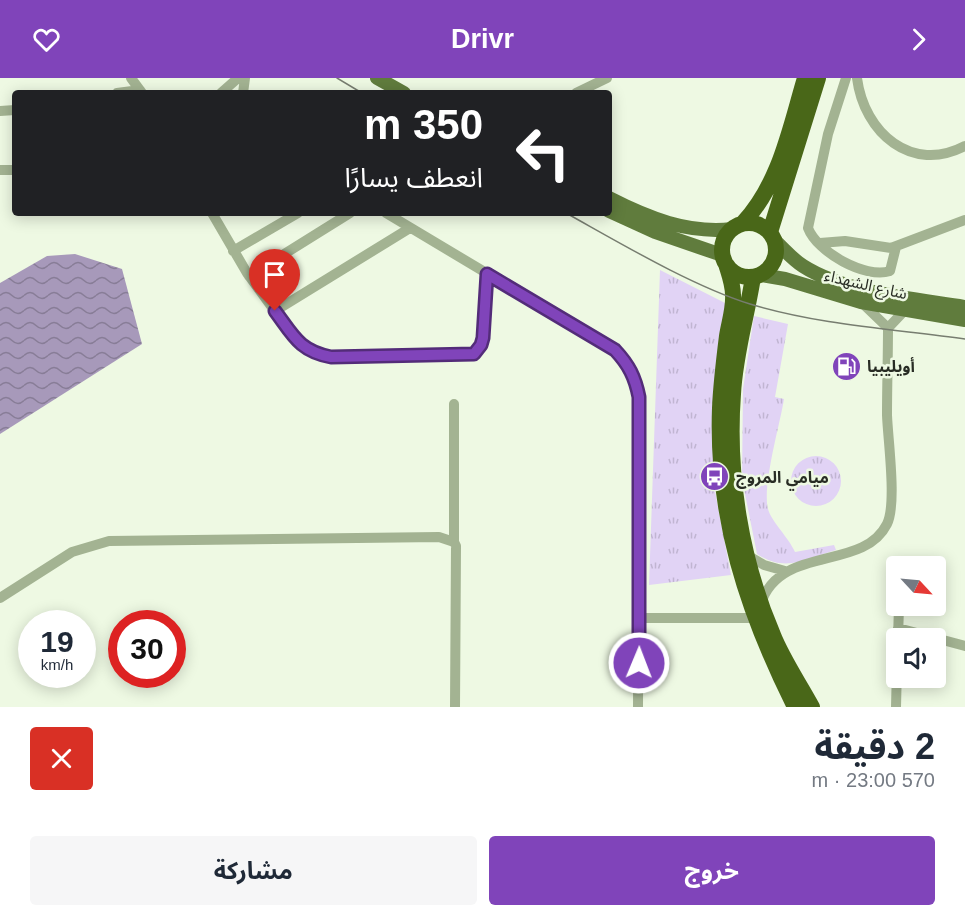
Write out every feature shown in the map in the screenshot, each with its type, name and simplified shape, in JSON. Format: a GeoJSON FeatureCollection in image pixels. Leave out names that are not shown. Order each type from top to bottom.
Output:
{"type":"FeatureCollection","features":[{"type":"Feature","properties":{"kind":"highway"},"geometry":{"type":"LineString","coordinates":[[795,707],[733,545],[719,451],[722,372],[734,298],[724,259],[726,236],[765,196],[776,172],[805,78]]}},
{"type":"Feature","properties":{"kind":"highway"},"geometry":{"type":"LineString","coordinates":[[812,707],[757,611],[735,496],[732,417],[737,355],[757,276],[773,264],[776,257],[772,236],[818,78]]}},
{"type":"Feature","properties":{"kind":"highway"},"geometry":{"type":"LineString","coordinates":[[738,226],[758,224],[772,236]]}},
{"type":"Feature","properties":{"kind":"highway"},"geometry":{"type":"LineString","coordinates":[[724,259],[737,274],[757,276]]}},
{"type":"Feature","properties":{"kind":"main road"},"geometry":{"type":"LineString","coordinates":[[377,78],[399,90]]}},
{"type":"Feature","properties":{"kind":"main road"},"geometry":{"type":"LineString","coordinates":[[612,199],[658,220],[680,226],[708,231],[738,226]]}},
{"type":"Feature","properties":{"kind":"main road"},"geometry":{"type":"LineString","coordinates":[[612,212],[724,259]]}},
{"type":"Feature","properties":{"kind":"main road","name":"شارع الشهداء"},"geometry":{"type":"LineString","coordinates":[[772,236],[804,267],[839,281],[894,295],[965,307]]}},
{"type":"Feature","properties":{"kind":"main road","name":"شارع الشهداء"},"geometry":{"type":"LineString","coordinates":[[757,276],[785,279],[861,302],[965,320]]}},
{"type":"Feature","properties":{"kind":"street"},"geometry":{"type":"LineString","coordinates":[[130,78],[140,90]]}},
{"type":"Feature","properties":{"kind":"street"},"geometry":{"type":"LineString","coordinates":[[224,90],[238,78]]}},
{"type":"Feature","properties":{"kind":"street"},"geometry":{"type":"LineString","coordinates":[[582,90],[607,78]]}},
{"type":"Feature","properties":{"kind":"street"},"geometry":{"type":"LineString","coordinates":[[896,247],[892,267],[885,273],[852,267],[810,233],[808,218],[828,134],[845,81],[858,83],[883,136],[896,147],[921,155],[939,157],[965,146]]}},
{"type":"Feature","properties":{"kind":"street"},"geometry":{"type":"LineString","coordinates":[[214,216],[249,276],[298,343],[320,355],[331,357],[474,354],[483,338],[487,274]]}},
{"type":"Feature","properties":{"kind":"street"},"geometry":{"type":"LineString","coordinates":[[233,251],[293,216]]}},
{"type":"Feature","properties":{"kind":"street"},"geometry":{"type":"LineString","coordinates":[[249,276],[345,216]]}},
{"type":"Feature","properties":{"kind":"street"},"geometry":{"type":"LineString","coordinates":[[391,216],[615,350],[627,363],[636,380],[639,397],[638,707]]}},
{"type":"Feature","properties":{"kind":"street"},"geometry":{"type":"LineString","coordinates":[[820,243],[845,241],[881,248],[896,247],[965,220]]}},
{"type":"Feature","properties":{"kind":"street"},"geometry":{"type":"LineString","coordinates":[[275,311],[410,228]]}},
{"type":"Feature","properties":{"kind":"street"},"geometry":{"type":"LineString","coordinates":[[861,302],[888,328]]}},
{"type":"Feature","properties":{"kind":"street"},"geometry":{"type":"LineString","coordinates":[[639,618],[757,611],[770,586],[785,571],[856,549],[871,541],[887,524],[891,494],[888,328],[905,310]]}},
{"type":"Feature","properties":{"kind":"street"},"geometry":{"type":"LineString","coordinates":[[454,404],[455,707]]}},
{"type":"Feature","properties":{"kind":"street"},"geometry":{"type":"LineString","coordinates":[[0,598],[72,552],[109,542],[439,537],[454,542]]}},
{"type":"Feature","properties":{"kind":"street"},"geometry":{"type":"LineString","coordinates":[[747,555],[764,565],[785,571]]}},
{"type":"Feature","properties":{"kind":"street"},"geometry":{"type":"LineString","coordinates":[[946,643],[965,646]]}},
{"type":"Feature","properties":{"kind":"street"},"geometry":{"type":"LineString","coordinates":[[896,688],[896,707]]}},
{"type":"Feature","properties":{"kind":"green space"},"geometry":{"type":"Polygon","coordinates":[[[660,270],[727,304],[712,415],[715,491],[731,575],[649,585],[660,270]]]}},
{"type":"Feature","properties":{"kind":"green space"},"geometry":{"type":"Polygon","coordinates":[[[754,316],[788,324],[775,397],[784,399],[769,471],[768,509],[795,552],[834,545],[836,550],[796,563],[777,563],[757,554],[742,479],[743,389],[754,316]]]}},
{"type":"Feature","properties":{"kind":"green space"},"geometry":{"type":"Polygon","coordinates":[[[816,456],[834,463],[841,481],[834,499],[816,506],[798,499],[791,481],[798,463],[816,456]]]}},
{"type":"Feature","properties":{"kind":"water"},"geometry":{"type":"Polygon","coordinates":[[[75,254],[122,269],[142,344],[0,434],[0,283],[47,256],[75,254]]]}},
{"type":"Feature","properties":{"kind":"tram line"},"geometry":{"type":"LineString","coordinates":[[337,78],[357,90]]}},
{"type":"Feature","properties":{"kind":"tram line"},"geometry":{"type":"LineString","coordinates":[[571,216],[681,275],[750,304],[830,322],[965,339]]}},
{"type":"Feature","properties":{"kind":"place","name":"أويليبيا"},"geometry":{"type":"Point","coordinates":[846,366]}},
{"type":"Feature","properties":{"kind":"place","name":"ميامي المروج"},"geometry":{"type":"Point","coordinates":[715,477]}},
{"type":"Feature","properties":{"kind":"route"},"geometry":{"type":"LineString","coordinates":[[275,311],[303,348],[320,355],[331,357],[474,354],[478,351],[483,338],[487,274],[615,350],[627,363],[636,380],[639,397],[639,663]]}}]}
